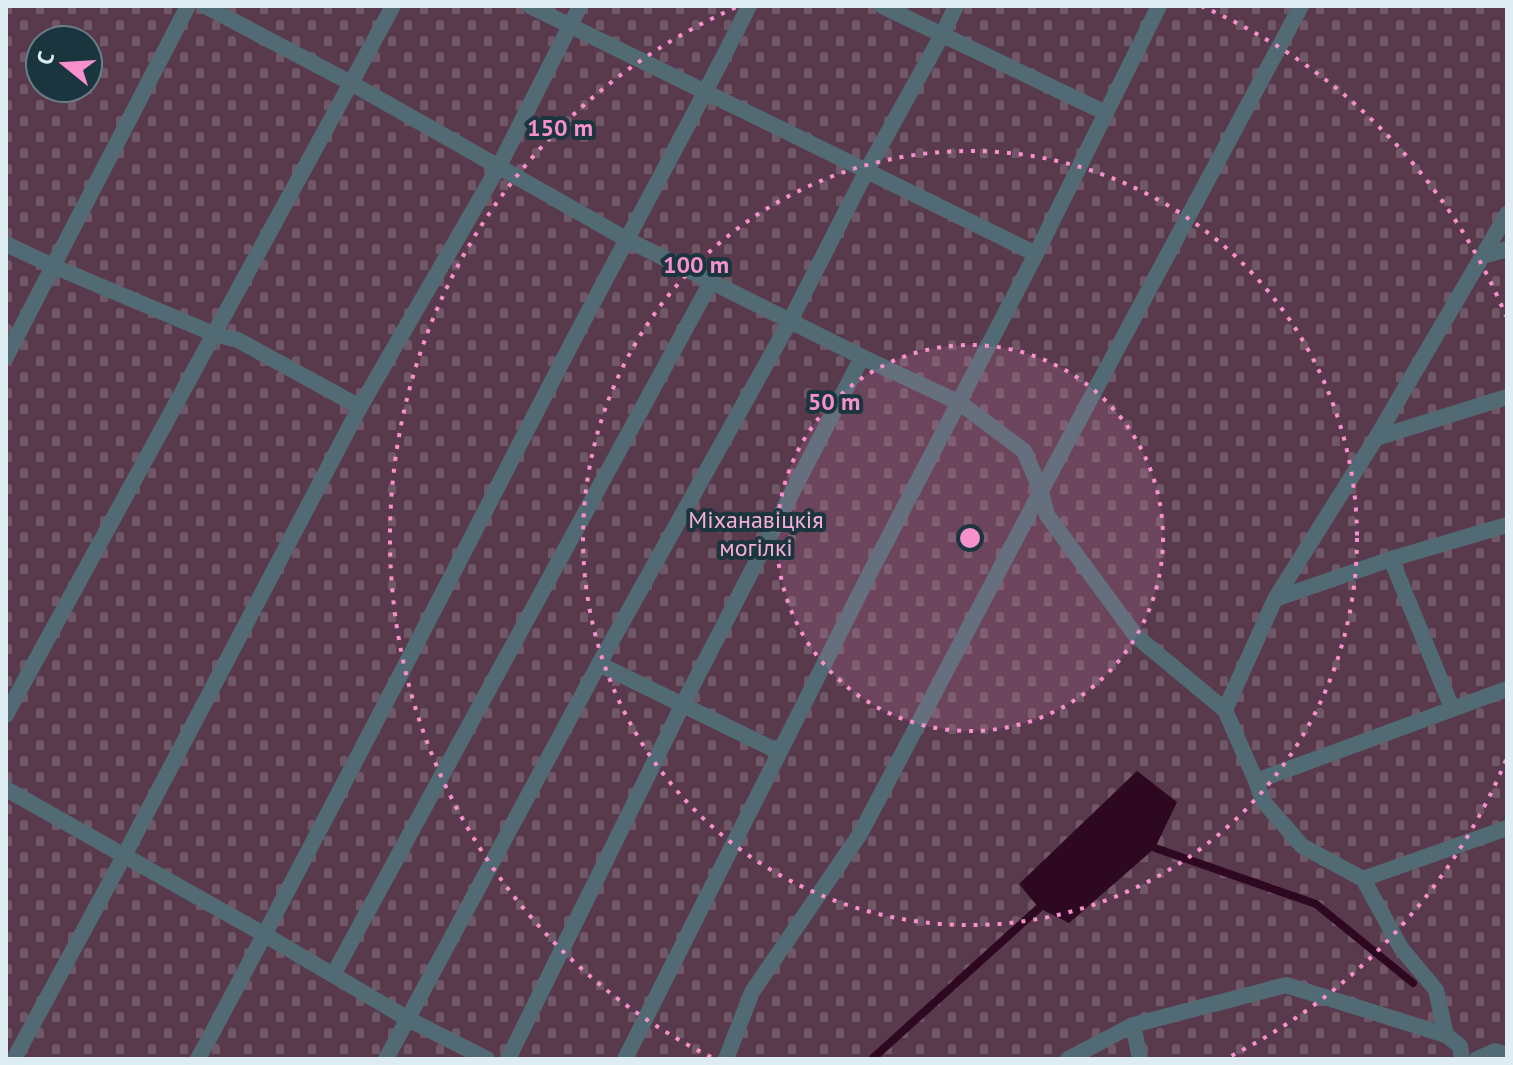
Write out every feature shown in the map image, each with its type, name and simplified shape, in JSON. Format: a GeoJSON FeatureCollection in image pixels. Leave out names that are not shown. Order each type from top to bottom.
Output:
{"type":"FeatureCollection","features":[{"type":"Feature","properties":{"kind":"lane"},"geometry":{"type":"LineString","coordinates":[[6,357],[188,6]]}},
{"type":"Feature","properties":{"kind":"lane"},"geometry":{"type":"LineString","coordinates":[[205,6],[351,83],[626,239],[960,403],[1024,451],[1041,491],[1047,515],[1136,636],[1225,710],[1263,801],[1302,846],[1363,879],[1401,948],[1436,990],[1446,1035]]}},
{"type":"Feature","properties":{"kind":"lane"},"geometry":{"type":"LineString","coordinates":[[6,715],[393,6]]}},
{"type":"Feature","properties":{"kind":"lane"},"geometry":{"type":"LineString","coordinates":[[530,6],[1036,254]]}},
{"type":"Feature","properties":{"kind":"lane"},"geometry":{"type":"LineString","coordinates":[[14,1059],[360,407],[499,166],[580,6]]}},
{"type":"Feature","properties":{"kind":"lane"},"geometry":{"type":"LineString","coordinates":[[198,1059],[749,6]]}},
{"type":"Feature","properties":{"kind":"lane"},"geometry":{"type":"LineString","coordinates":[[882,6],[1106,113]]}},
{"type":"Feature","properties":{"kind":"lane"},"geometry":{"type":"LineString","coordinates":[[386,1059],[599,664],[790,321],[956,6]]}},
{"type":"Feature","properties":{"kind":"lane"},"geometry":{"type":"LineString","coordinates":[[625,1059],[872,569],[1036,254],[1159,6]]}},
{"type":"Feature","properties":{"kind":"lane"},"geometry":{"type":"LineString","coordinates":[[726,1059],[752,992],[860,834],[1301,6]]}},
{"type":"Feature","properties":{"kind":"lane"},"geometry":{"type":"LineString","coordinates":[[1225,710],[1275,599],[1376,438],[1507,214]]}},
{"type":"Feature","properties":{"kind":"lane"},"geometry":{"type":"LineString","coordinates":[[6,244],[214,334],[238,340],[360,407]]}},
{"type":"Feature","properties":{"kind":"lane"},"geometry":{"type":"LineString","coordinates":[[1483,256],[1507,249]]}},
{"type":"Feature","properties":{"kind":"lane"},"geometry":{"type":"LineString","coordinates":[[333,975],[711,282]]}},
{"type":"Feature","properties":{"kind":"lane"},"geometry":{"type":"LineString","coordinates":[[508,1059],[683,704],[862,357]]}},
{"type":"Feature","properties":{"kind":"lane"},"geometry":{"type":"LineString","coordinates":[[1376,438],[1507,397]]}},
{"type":"Feature","properties":{"kind":"lane"},"geometry":{"type":"LineString","coordinates":[[1275,599],[1391,559],[1507,525]]}},
{"type":"Feature","properties":{"kind":"lane"},"geometry":{"type":"LineString","coordinates":[[1391,559],[1452,708]]}},
{"type":"Feature","properties":{"kind":"lane"},"geometry":{"type":"LineString","coordinates":[[599,664],[779,752]]}},
{"type":"Feature","properties":{"kind":"lane"},"geometry":{"type":"LineString","coordinates":[[1256,781],[1507,689]]}},
{"type":"Feature","properties":{"kind":"lane"},"geometry":{"type":"LineString","coordinates":[[6,789],[408,1019],[487,1059]]}},
{"type":"Feature","properties":{"kind":"lane"},"geometry":{"type":"LineString","coordinates":[[1363,879],[1507,828]]}},
{"type":"Feature","properties":{"kind":"lane"},"geometry":{"type":"LineString","coordinates":[[1068,1059],[1133,1025],[1286,985],[1446,1035],[1460,1046],[1462,1059]]}},
{"type":"Feature","properties":{"kind":"lane"},"geometry":{"type":"LineString","coordinates":[[1133,1025],[1140,1059]]}},
{"type":"Feature","properties":{"kind":"lane"},"geometry":{"type":"LineString","coordinates":[[1477,1059],[1495,1051],[1507,1055]]}},
{"type":"Feature","properties":{"kind":"green space","name":"Міханавіцкія могілкі"},"geometry":{"type":"Polygon","coordinates":[[[6,6],[1507,6],[1507,1059],[6,1059],[6,6]]]}},
{"type":"Feature","properties":{"kind":"shaded area"},"geometry":{"type":"Polygon","coordinates":[[[1137,771],[1177,802],[1155,848],[1069,923],[1039,908],[1019,884],[1137,771]]]}},
{"type":"Feature","properties":{"kind":"waterway"},"geometry":{"type":"LineString","coordinates":[[1155,848],[1316,904],[1413,983]]}},
{"type":"Feature","properties":{"kind":"waterway"},"geometry":{"type":"LineString","coordinates":[[872,1059],[1039,908]]}}]}
